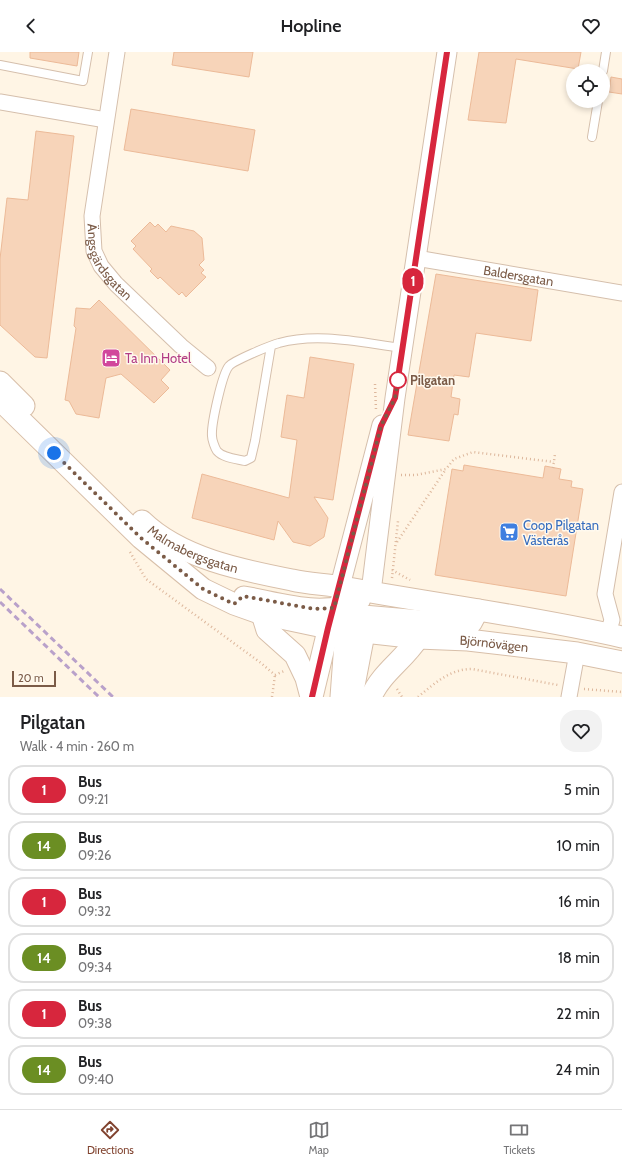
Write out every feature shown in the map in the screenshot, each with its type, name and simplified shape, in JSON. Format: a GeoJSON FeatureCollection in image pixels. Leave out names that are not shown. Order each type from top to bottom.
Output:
{"type":"FeatureCollection","features":[{"type":"Feature","properties":{"kind":"main road","name":"Malmabergsgatan"},"geometry":{"type":"LineString","coordinates":[[0,382],[149,527],[176,546],[203,558],[277,577],[347,615]]}},
{"type":"Feature","properties":{"kind":"main road","name":"Malmabergsgatan"},"geometry":{"type":"LineString","coordinates":[[0,400],[141,538],[203,589],[234,604],[262,614],[347,615],[371,592]]}},
{"type":"Feature","properties":{"kind":"main road"},"geometry":{"type":"LineString","coordinates":[[312,697],[347,615],[371,592],[615,635]]}},
{"type":"Feature","properties":{"kind":"main road"},"geometry":{"type":"LineString","coordinates":[[234,604],[243,596],[347,615],[464,625],[471,622],[478,610]]}},
{"type":"Feature","properties":{"kind":"main road"},"geometry":{"type":"LineString","coordinates":[[262,614],[267,630],[295,655],[306,678],[312,697]]}},
{"type":"Feature","properties":{"kind":"main road"},"geometry":{"type":"LineString","coordinates":[[341,697],[347,615]]}},
{"type":"Feature","properties":{"kind":"main road"},"geometry":{"type":"LineString","coordinates":[[347,615],[351,697]]}},
{"type":"Feature","properties":{"kind":"main road","name":"Björnövägen"},"geometry":{"type":"LineString","coordinates":[[347,615],[418,638],[468,640],[577,653],[622,662]]}},
{"type":"Feature","properties":{"kind":"main road"},"geometry":{"type":"LineString","coordinates":[[577,653],[582,628]]}},
{"type":"Feature","properties":{"kind":"main road"},"geometry":{"type":"LineString","coordinates":[[371,697],[377,684],[406,656],[418,638]]}},
{"type":"Feature","properties":{"kind":"street","name":"Ängsgärdsgatan"},"geometry":{"type":"LineString","coordinates":[[116,52],[92,216],[94,251],[101,266],[116,284],[180,346],[208,368]]}},
{"type":"Feature","properties":{"kind":"street"},"geometry":{"type":"LineString","coordinates":[[371,592],[395,398],[447,52]]}},
{"type":"Feature","properties":{"kind":"street"},"geometry":{"type":"LineString","coordinates":[[0,102],[106,120]]}},
{"type":"Feature","properties":{"kind":"street","name":"Baldersgatan"},"geometry":{"type":"LineString","coordinates":[[416,258],[622,293]]}},
{"type":"Feature","properties":{"kind":"street"},"geometry":{"type":"LineString","coordinates":[[347,615],[381,426],[395,398]]}},
{"type":"Feature","properties":{"kind":"street"},"geometry":{"type":"LineString","coordinates":[[615,635],[605,594],[622,492]]}},
{"type":"Feature","properties":{"kind":"street"},"geometry":{"type":"LineString","coordinates":[[570,692],[577,653]]}},
{"type":"Feature","properties":{"kind":"lane"},"geometry":{"type":"LineString","coordinates":[[0,65],[83,81],[88,52]]}},
{"type":"Feature","properties":{"kind":"lane"},"geometry":{"type":"LineString","coordinates":[[604,64],[606,52]]}},
{"type":"Feature","properties":{"kind":"lane"},"geometry":{"type":"LineString","coordinates":[[592,137],[597,108]]}},
{"type":"Feature","properties":{"kind":"lane"},"geometry":{"type":"LineString","coordinates":[[270,346],[251,458],[246,461],[229,457],[218,451],[212,437],[222,378],[229,365],[270,346],[300,339],[325,338],[403,348]]}},
{"type":"Feature","properties":{"kind":"path"},"geometry":{"type":"LineString","coordinates":[[396,543],[454,458],[473,452],[554,462]]}},
{"type":"Feature","properties":{"kind":"path"},"geometry":{"type":"LineString","coordinates":[[553,468],[555,454]]}},
{"type":"Feature","properties":{"kind":"path"},"geometry":{"type":"LineString","coordinates":[[396,476],[416,475],[446,469]]}},
{"type":"Feature","properties":{"kind":"path"},"geometry":{"type":"LineString","coordinates":[[418,697],[448,674],[462,669],[472,669],[570,692],[622,692]]}},
{"type":"Feature","properties":{"kind":"path"},"geometry":{"type":"LineString","coordinates":[[272,697],[275,675]]}},
{"type":"Feature","properties":{"kind":"building"},"geometry":{"type":"Polygon","coordinates":[[[30,52],[79,52],[77,66],[30,58],[30,52]]]}},
{"type":"Feature","properties":{"kind":"building"},"geometry":{"type":"Polygon","coordinates":[[[174,52],[253,52],[249,77],[172,65],[174,52]]]}},
{"type":"Feature","properties":{"kind":"building"},"geometry":{"type":"Polygon","coordinates":[[[479,52],[581,52],[579,64],[566,64],[566,67],[516,59],[506,123],[468,120],[479,52]]]}},
{"type":"Feature","properties":{"kind":"building"},"geometry":{"type":"Polygon","coordinates":[[[611,77],[622,79],[622,94],[610,92],[611,77]]]}},
{"type":"Feature","properties":{"kind":"building"},"geometry":{"type":"Polygon","coordinates":[[[131,109],[255,130],[248,171],[124,150],[131,109]]]}},
{"type":"Feature","properties":{"kind":"building"},"geometry":{"type":"Polygon","coordinates":[[[36,131],[74,136],[47,358],[35,357],[0,325],[0,259],[7,198],[28,200],[36,131]]]}},
{"type":"Feature","properties":{"kind":"building"},"geometry":{"type":"Polygon","coordinates":[[[150,222],[155,227],[158,224],[166,232],[171,226],[194,231],[202,238],[204,260],[199,265],[204,270],[201,273],[206,277],[186,297],[182,292],[179,295],[160,277],[158,279],[150,271],[152,269],[133,249],[136,246],[131,241],[150,222]]]}},
{"type":"Feature","properties":{"kind":"building"},"geometry":{"type":"Polygon","coordinates":[[[436,274],[538,290],[531,341],[476,333],[469,377],[454,375],[451,397],[460,399],[458,415],[454,414],[449,441],[408,435],[436,274]]]}},
{"type":"Feature","properties":{"kind":"building"},"geometry":{"type":"Polygon","coordinates":[[[99,300],[170,370],[161,380],[169,388],[154,403],[121,374],[106,378],[99,418],[76,414],[69,401],[65,400],[76,328],[74,326],[76,308],[90,309],[99,300]]]}},
{"type":"Feature","properties":{"kind":"building"},"geometry":{"type":"Polygon","coordinates":[[[310,357],[354,364],[333,500],[314,497],[328,518],[324,537],[310,546],[293,542],[278,521],[274,540],[192,518],[202,474],[289,498],[297,440],[281,437],[287,395],[304,398],[310,357]]]}},
{"type":"Feature","properties":{"kind":"building","name":"Coop Pilgatan Västerås"},"geometry":{"type":"Polygon","coordinates":[[[464,465],[543,478],[545,466],[561,469],[559,479],[572,481],[571,487],[583,489],[566,596],[435,575],[452,469],[463,471],[464,465]]]}},
{"type":"Feature","properties":{"kind":"railway"},"geometry":{"type":"LineString","coordinates":[[0,589],[113,697]]}},
{"type":"Feature","properties":{"kind":"railway"},"geometry":{"type":"LineString","coordinates":[[0,602],[99,697]]}},
{"type":"Feature","properties":{"kind":"bus line","name":"1"},"geometry":{"type":"LineString","coordinates":[[312,697],[328,628],[346,565],[381,426],[395,398],[447,52]]}},
{"type":"Feature","properties":{"kind":"place","name":"Ta Inn Hotel"},"geometry":{"type":"Point","coordinates":[111,358]}},
{"type":"Feature","properties":{"kind":"place","name":"Pilgatan"},"geometry":{"type":"Point","coordinates":[398,380]}},
{"type":"Feature","properties":{"kind":"place","name":"Coop Pilgatan Västerås"},"geometry":{"type":"Point","coordinates":[509,532]}},
{"type":"Feature","properties":{"kind":"route"},"geometry":{"type":"LineString","coordinates":[[54,453],[141,538],[203,589],[234,604],[243,596],[314,609],[334,608],[381,426],[395,398],[398,380]]}}]}
